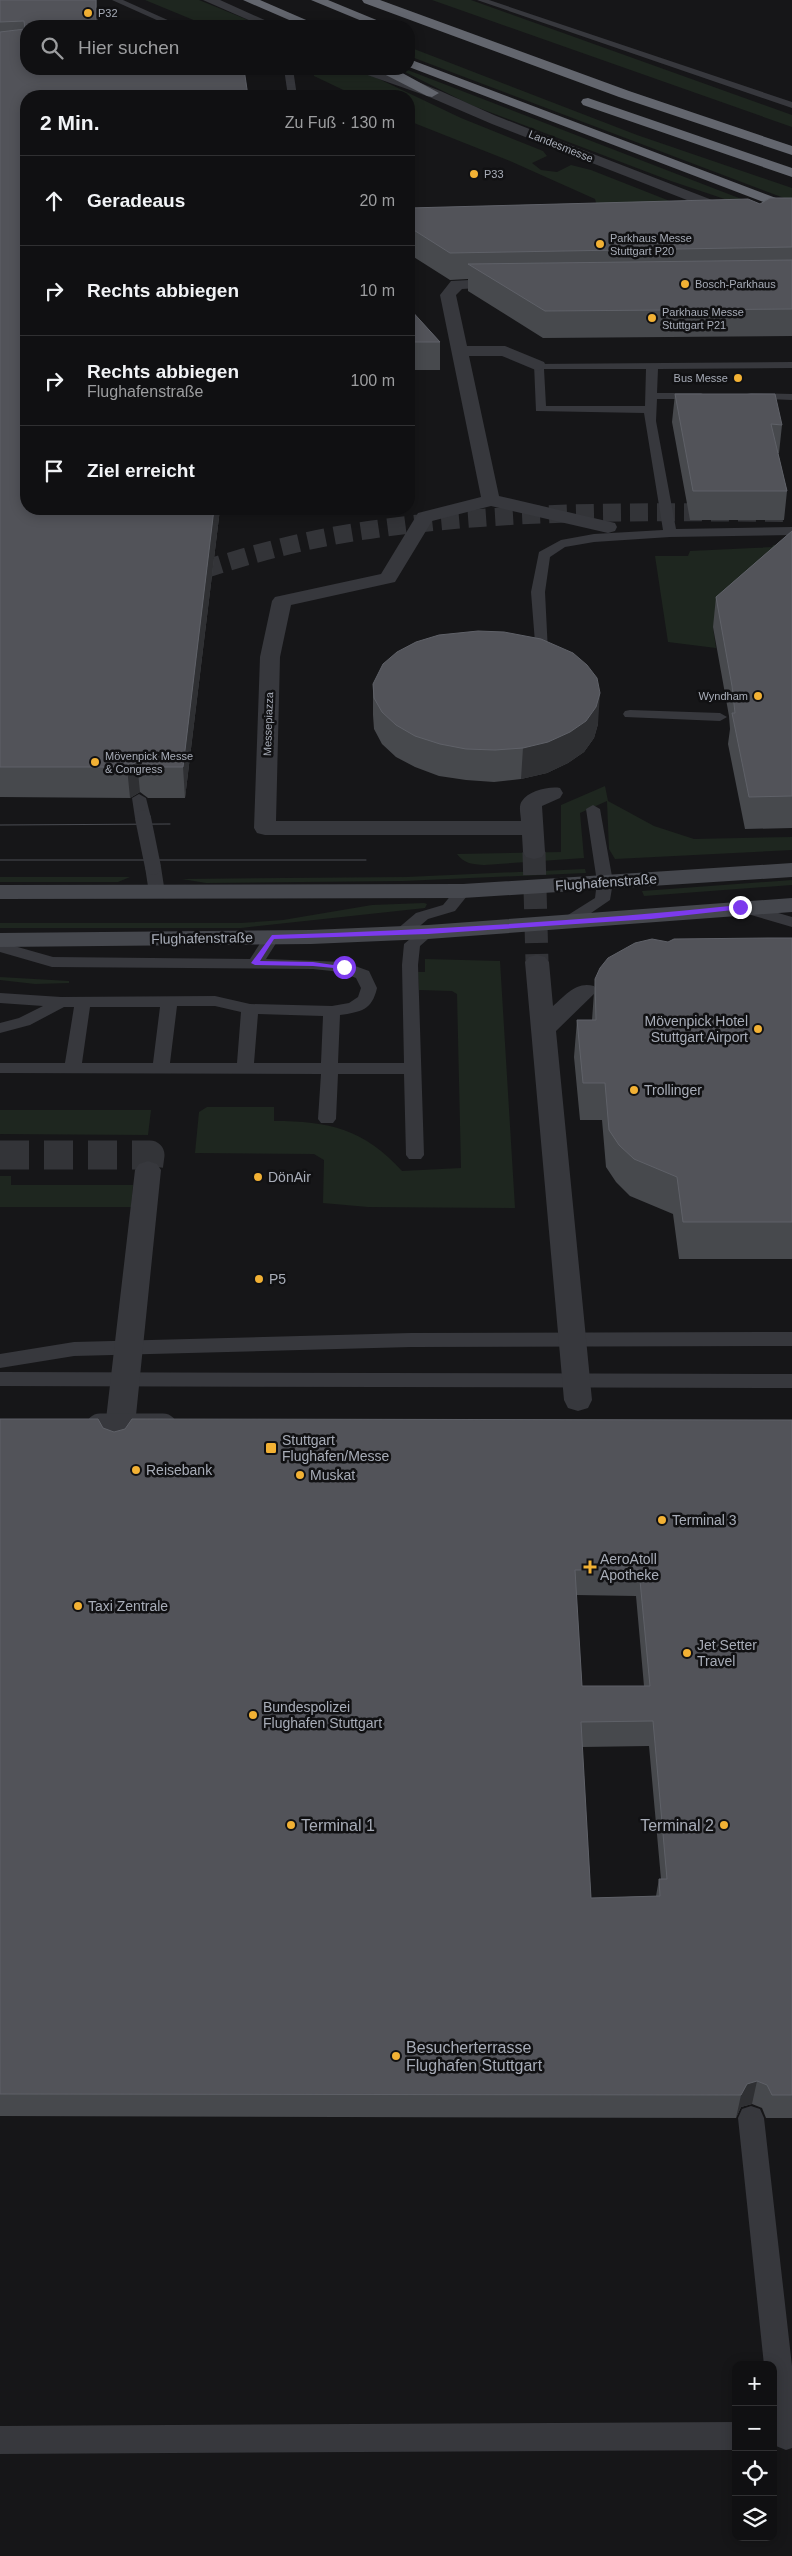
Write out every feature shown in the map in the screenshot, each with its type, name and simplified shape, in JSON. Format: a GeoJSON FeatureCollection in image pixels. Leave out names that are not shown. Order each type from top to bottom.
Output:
{"type":"FeatureCollection","features":[{"type":"Feature","properties":{"kind":"highway"},"geometry":{"type":"LineString","coordinates":[[249,0],[299,20]]}},
{"type":"Feature","properties":{"kind":"highway"},"geometry":{"type":"LineString","coordinates":[[317,0],[369,20]]}},
{"type":"Feature","properties":{"kind":"highway"},"geometry":{"type":"LineString","coordinates":[[368,0],[624,94],[792,150]]}},
{"type":"Feature","properties":{"kind":"highway"},"geometry":{"type":"LineString","coordinates":[[415,65],[792,208]]}},
{"type":"Feature","properties":{"kind":"highway"},"geometry":{"type":"LineString","coordinates":[[397,75],[432,93]]}},
{"type":"Feature","properties":{"kind":"highway"},"geometry":{"type":"LineString","coordinates":[[576,98],[792,173]]}},
{"type":"Feature","properties":{"kind":"main road","name":"Flughafenstraße"},"geometry":{"type":"LineString","coordinates":[[0,892],[464,891],[792,870]]}},
{"type":"Feature","properties":{"kind":"main road","name":"Flughafenstraße"},"geometry":{"type":"LineString","coordinates":[[0,940],[272,937],[428,932],[566,923],[740,907],[792,905]]}},
{"type":"Feature","properties":{"kind":"street"},"geometry":{"type":"LineString","coordinates":[[209,0],[257,20]]}},
{"type":"Feature","properties":{"kind":"street","name":"Landesmesse"},"geometry":{"type":"LineString","coordinates":[[381,75],[432,93],[506,125],[749,219]]}},
{"type":"Feature","properties":{"kind":"street"},"geometry":{"type":"LineString","coordinates":[[491,500],[448,295],[457,284],[526,283]]}},
{"type":"Feature","properties":{"kind":"street"},"geometry":{"type":"LineString","coordinates":[[460,351],[505,351],[538,366]]}},
{"type":"Feature","properties":{"kind":"street","name":"Messepiazza"},"geometry":{"type":"LineString","coordinates":[[533,828],[265,828],[270,657],[282,601],[388,578],[425,517],[491,500],[608,527]]}},
{"type":"Feature","properties":{"kind":"street"},"geometry":{"type":"LineString","coordinates":[[534,852],[531,803],[552,793]]}},
{"type":"Feature","properties":{"kind":"street"},"geometry":{"type":"LineString","coordinates":[[537,962],[576,1390]]}},
{"type":"Feature","properties":{"kind":"street"},"geometry":{"type":"LineString","coordinates":[[544,1028],[585,991]]}},
{"type":"Feature","properties":{"kind":"street"},"geometry":{"type":"LineString","coordinates":[[118,1445],[148,1170]]}},
{"type":"Feature","properties":{"kind":"street"},"geometry":{"type":"LineString","coordinates":[[70,1428],[186,1428]]}},
{"type":"Feature","properties":{"kind":"lane"},"geometry":{"type":"LineString","coordinates":[[116,0],[163,20]]}},
{"type":"Feature","properties":{"kind":"lane"},"geometry":{"type":"LineString","coordinates":[[481,0],[792,105]]}},
{"type":"Feature","properties":{"kind":"lane"},"geometry":{"type":"LineString","coordinates":[[289,75],[292,90]]}},
{"type":"Feature","properties":{"kind":"lane"},"geometry":{"type":"LineString","coordinates":[[651,410],[540,409],[538,366],[792,365]]}},
{"type":"Feature","properties":{"kind":"lane"},"geometry":{"type":"LineString","coordinates":[[652,366],[650,421],[670,533]]}},
{"type":"Feature","properties":{"kind":"lane"},"geometry":{"type":"LineString","coordinates":[[652,396],[712,396]]}},
{"type":"Feature","properties":{"kind":"lane"},"geometry":{"type":"LineString","coordinates":[[742,396],[792,396]]}},
{"type":"Feature","properties":{"kind":"lane"},"geometry":{"type":"LineString","coordinates":[[541,652],[538,592],[544,556],[561,544],[594,538],[670,533],[792,531]]}},
{"type":"Feature","properties":{"kind":"lane"},"geometry":{"type":"LineString","coordinates":[[630,714],[720,717]]}},
{"type":"Feature","properties":{"kind":"lane"},"geometry":{"type":"LineString","coordinates":[[139,798],[154,867],[157,893]]}},
{"type":"Feature","properties":{"kind":"lane"},"geometry":{"type":"LineString","coordinates":[[566,923],[602,900],[605,882],[593,809]]}},
{"type":"Feature","properties":{"kind":"lane"},"geometry":{"type":"LineString","coordinates":[[402,933],[422,916],[449,908],[464,891]]}},
{"type":"Feature","properties":{"kind":"lane"},"geometry":{"type":"LineString","coordinates":[[740,907],[792,922]]}},
{"type":"Feature","properties":{"kind":"lane"},"geometry":{"type":"LineString","coordinates":[[415,1155],[412,1069],[412,944],[428,932]]}},
{"type":"Feature","properties":{"kind":"lane"},"geometry":{"type":"LineString","coordinates":[[255,963],[272,937]]}},
{"type":"Feature","properties":{"kind":"lane"},"geometry":{"type":"LineString","coordinates":[[0,947],[52,962],[255,963],[313,964],[344,967],[363,975],[370,988],[366,1000],[353,1008],[332,1011],[250,1009],[215,1001],[61,1002],[0,998]]}},
{"type":"Feature","properties":{"kind":"lane"},"geometry":{"type":"LineString","coordinates":[[72,1068],[83,1001]]}},
{"type":"Feature","properties":{"kind":"lane"},"geometry":{"type":"LineString","coordinates":[[0,1028],[13,1026],[39,1016],[61,1002]]}},
{"type":"Feature","properties":{"kind":"lane"},"geometry":{"type":"LineString","coordinates":[[161,1069],[169,1002]]}},
{"type":"Feature","properties":{"kind":"lane"},"geometry":{"type":"LineString","coordinates":[[245,1069],[250,1009]]}},
{"type":"Feature","properties":{"kind":"lane"},"geometry":{"type":"LineString","coordinates":[[327,1119],[332,1011]]}},
{"type":"Feature","properties":{"kind":"lane"},"geometry":{"type":"LineString","coordinates":[[0,1068],[412,1069]]}},
{"type":"Feature","properties":{"kind":"lane"},"geometry":{"type":"LineString","coordinates":[[0,1361],[11,1361],[74,1348],[410,1340],[792,1338]]}},
{"type":"Feature","properties":{"kind":"lane"},"geometry":{"type":"LineString","coordinates":[[0,1379],[576,1390],[792,1381]]}},
{"type":"Feature","properties":{"kind":"lane"},"geometry":{"type":"LineString","coordinates":[[751,2118],[784,2436]]}},
{"type":"Feature","properties":{"kind":"lane"},"geometry":{"type":"LineString","coordinates":[[0,2440],[732,2436]]}},
{"type":"Feature","properties":{"kind":"shaded area"},"geometry":{"type":"Polygon","coordinates":[[[145,0],[199,0],[248,20],[193,20],[145,0]]]}},
{"type":"Feature","properties":{"kind":"shaded area"},"geometry":{"type":"Polygon","coordinates":[[[432,0],[471,0],[792,115],[792,127],[432,0]]]}},
{"type":"Feature","properties":{"kind":"shaded area"},"geometry":{"type":"Polygon","coordinates":[[[415,49],[637,135],[792,188],[792,201],[415,58],[415,49]]]}},
{"type":"Feature","properties":{"kind":"shaded area"},"geometry":{"type":"Polygon","coordinates":[[[415,73],[788,217],[778,217],[671,181],[471,105],[411,75],[415,75],[415,73]]]}},
{"type":"Feature","properties":{"kind":"shaded area"},"geometry":{"type":"Polygon","coordinates":[[[371,75],[402,90],[343,90],[314,76],[371,75]]]}},
{"type":"Feature","properties":{"kind":"shaded area"},"geometry":{"type":"Polygon","coordinates":[[[415,96],[461,118],[543,151],[547,156],[532,163],[541,170],[557,172],[571,165],[591,170],[713,218],[599,214],[595,199],[510,161],[415,123],[415,96]]]}},
{"type":"Feature","properties":{"kind":"shaded area"},"geometry":{"type":"Polygon","coordinates":[[[792,544],[713,627],[716,648],[668,642],[655,556],[688,556],[690,551],[772,547],[773,545],[792,544]]]}},
{"type":"Feature","properties":{"kind":"shaded area"},"geometry":{"type":"Polygon","coordinates":[[[605,786],[608,801],[654,826],[694,839],[792,837],[792,850],[615,859],[609,849],[607,801],[580,813],[584,858],[484,865],[466,862],[457,854],[561,852],[561,805],[605,786]]]}},
{"type":"Feature","properties":{"kind":"shaded area"},"geometry":{"type":"Polygon","coordinates":[[[585,869],[586,873],[403,881],[206,883],[182,879],[407,877],[585,869]]]}},
{"type":"Feature","properties":{"kind":"shaded area"},"geometry":{"type":"Polygon","coordinates":[[[0,877],[130,877],[118,882],[0,882],[0,877]]]}},
{"type":"Feature","properties":{"kind":"shaded area"},"geometry":{"type":"Polygon","coordinates":[[[792,880],[792,885],[644,896],[642,891],[792,880]]]}},
{"type":"Feature","properties":{"kind":"shaded area"},"geometry":{"type":"Polygon","coordinates":[[[427,904],[425,908],[241,928],[0,928],[0,923],[241,923],[283,920],[372,905],[427,904]]]}},
{"type":"Feature","properties":{"kind":"shaded area"},"geometry":{"type":"Polygon","coordinates":[[[425,959],[500,961],[515,1208],[368,1207],[323,1203],[324,1160],[314,1154],[195,1153],[199,1112],[207,1107],[274,1107],[274,1121],[312,1123],[344,1130],[374,1145],[402,1171],[461,1168],[457,994],[452,991],[419,990],[418,972],[425,972],[425,959]]]}},
{"type":"Feature","properties":{"kind":"shaded area"},"geometry":{"type":"Polygon","coordinates":[[[0,977],[69,981],[69,983],[35,984],[0,980],[0,977]]]}},
{"type":"Feature","properties":{"kind":"shaded area"},"geometry":{"type":"Polygon","coordinates":[[[0,1110],[151,1110],[148,1135],[0,1134],[0,1110]]]}},
{"type":"Feature","properties":{"kind":"shaded area"},"geometry":{"type":"Polygon","coordinates":[[[0,1176],[11,1176],[11,1185],[133,1185],[131,1207],[0,1207],[0,1176]]]}},
{"type":"Feature","properties":{"kind":"building"},"geometry":{"type":"Polygon","coordinates":[[[0,0],[96,0],[96,20],[20,20],[0,22],[0,0]]]}},
{"type":"Feature","properties":{"kind":"building"},"geometry":{"type":"Polygon","coordinates":[[[20,30],[20,75],[245,75],[247,90],[20,90],[20,515],[213,515],[183,767],[145,767],[137,762],[127,767],[0,767],[0,32],[20,30]]]}},
{"type":"Feature","properties":{"kind":"building"},"geometry":{"type":"Polygon","coordinates":[[[770,198],[792,198],[792,247],[450,253],[415,231],[415,208],[748,199],[760,204],[770,198]]]}},
{"type":"Feature","properties":{"kind":"building"},"geometry":{"type":"Polygon","coordinates":[[[792,260],[792,309],[545,311],[468,264],[792,260]]]}},
{"type":"Feature","properties":{"kind":"building"},"geometry":{"type":"Polygon","coordinates":[[[415,315],[440,342],[415,342],[415,315]]]}},
{"type":"Feature","properties":{"kind":"building"},"geometry":{"type":"Polygon","coordinates":[[[675,394],[775,394],[782,425],[771,424],[787,491],[693,491],[675,394]]]}},
{"type":"Feature","properties":{"kind":"building","name":"Wyndham"},"geometry":{"type":"Polygon","coordinates":[[[792,531],[792,796],[749,797],[732,713],[735,713],[732,686],[716,597],[792,531]]]}},
{"type":"Feature","properties":{"kind":"building"},"geometry":{"type":"Polygon","coordinates":[[[478,631],[504,632],[541,639],[573,653],[587,665],[597,678],[600,693],[596,707],[586,721],[570,732],[548,742],[523,748],[495,750],[466,749],[440,744],[415,736],[396,725],[382,712],[374,698],[373,684],[383,664],[397,652],[416,642],[439,635],[478,631]]]}},
{"type":"Feature","properties":{"kind":"building"},"geometry":{"type":"Polygon","coordinates":[[[792,938],[792,1222],[683,1222],[677,1177],[634,1159],[619,1145],[609,1130],[605,1083],[583,1083],[577,1020],[596,1020],[595,979],[600,968],[608,958],[635,943],[652,939],[668,942],[674,939],[792,938]]]}},
{"type":"Feature","properties":{"kind":"building","name":"Terminal 1"},"geometry":{"type":"Polygon","coordinates":[[[0,1419],[98,1419],[103,1428],[114,1432],[125,1429],[132,1419],[792,1420],[792,2095],[772,2095],[767,2085],[757,2081],[747,2084],[741,2095],[0,2094],[0,1419]],[[575,1570],[582,1686],[650,1686],[639,1570],[575,1570]],[[653,1721],[581,1722],[591,1898],[660,1896],[659,1879],[667,1879],[653,1721]]]}},
{"type":"Feature","properties":{"kind":"tunnel"},"geometry":{"type":"LineString","coordinates":[[178,578],[296,544],[345,534],[422,523],[474,518],[580,513],[792,513]]}},
{"type":"Feature","properties":{"kind":"tunnel"},"geometry":{"type":"LineString","coordinates":[[534,852],[537,962]]}},
{"type":"Feature","properties":{"kind":"tunnel"},"geometry":{"type":"LineString","coordinates":[[0,1155],[150,1155],[148,1170]]}},
{"type":"Feature","properties":{"kind":"tram line"},"geometry":{"type":"LineString","coordinates":[[0,825],[170,824]]}},
{"type":"Feature","properties":{"kind":"tram line"},"geometry":{"type":"LineString","coordinates":[[0,860],[366,860]]}},
{"type":"Feature","properties":{"kind":"place","name":"P32"},"geometry":{"type":"Point","coordinates":[88,13]}},
{"type":"Feature","properties":{"kind":"place","name":"P33"},"geometry":{"type":"Point","coordinates":[474,174]}},
{"type":"Feature","properties":{"kind":"place","name":"Parkhaus Messe Stuttgart P20"},"geometry":{"type":"Point","coordinates":[600,244]}},
{"type":"Feature","properties":{"kind":"place","name":"Bosch-Parkhaus"},"geometry":{"type":"Point","coordinates":[685,284]}},
{"type":"Feature","properties":{"kind":"place","name":"Parkhaus Messe Stuttgart P21"},"geometry":{"type":"Point","coordinates":[652,318]}},
{"type":"Feature","properties":{"kind":"place","name":"Bus Messe"},"geometry":{"type":"Point","coordinates":[738,378]}},
{"type":"Feature","properties":{"kind":"place","name":"Wyndham"},"geometry":{"type":"Point","coordinates":[758,696]}},
{"type":"Feature","properties":{"kind":"place","name":"Mövenpick Messe & Congress"},"geometry":{"type":"Point","coordinates":[95,762]}},
{"type":"Feature","properties":{"kind":"place","name":"Mövenpick Hotel Stuttgart Airport"},"geometry":{"type":"Point","coordinates":[758,1029]}},
{"type":"Feature","properties":{"kind":"place","name":"Trollinger"},"geometry":{"type":"Point","coordinates":[634,1090]}},
{"type":"Feature","properties":{"kind":"place","name":"DönAir"},"geometry":{"type":"Point","coordinates":[258,1177]}},
{"type":"Feature","properties":{"kind":"place","name":"P5"},"geometry":{"type":"Point","coordinates":[259,1279]}},
{"type":"Feature","properties":{"kind":"place","name":"Stuttgart Flughafen/Messe"},"geometry":{"type":"Point","coordinates":[271,1448]}},
{"type":"Feature","properties":{"kind":"place","name":"Reisebank"},"geometry":{"type":"Point","coordinates":[136,1470]}},
{"type":"Feature","properties":{"kind":"place","name":"Muskat"},"geometry":{"type":"Point","coordinates":[300,1475]}},
{"type":"Feature","properties":{"kind":"place","name":"Terminal 3"},"geometry":{"type":"Point","coordinates":[662,1520]}},
{"type":"Feature","properties":{"kind":"place","name":"AeroAtoll Apotheke"},"geometry":{"type":"Point","coordinates":[590,1567]}},
{"type":"Feature","properties":{"kind":"place","name":"Taxi Zentrale"},"geometry":{"type":"Point","coordinates":[78,1606]}},
{"type":"Feature","properties":{"kind":"place","name":"Jet Setter Travel"},"geometry":{"type":"Point","coordinates":[687,1653]}},
{"type":"Feature","properties":{"kind":"place","name":"Bundespolizei Flughafen Stuttgart"},"geometry":{"type":"Point","coordinates":[253,1715]}},
{"type":"Feature","properties":{"kind":"place","name":"Terminal 1"},"geometry":{"type":"Point","coordinates":[291,1825]}},
{"type":"Feature","properties":{"kind":"place","name":"Terminal 2"},"geometry":{"type":"Point","coordinates":[724,1825]}},
{"type":"Feature","properties":{"kind":"place","name":"Besucherterrasse Flughafen Stuttgart"},"geometry":{"type":"Point","coordinates":[396,2056]}},
{"type":"Feature","properties":{"kind":"route"},"geometry":{"type":"LineString","coordinates":[[344,967],[313,964],[255,963],[272,937],[428,932],[651,916],[740,907]]}}]}
